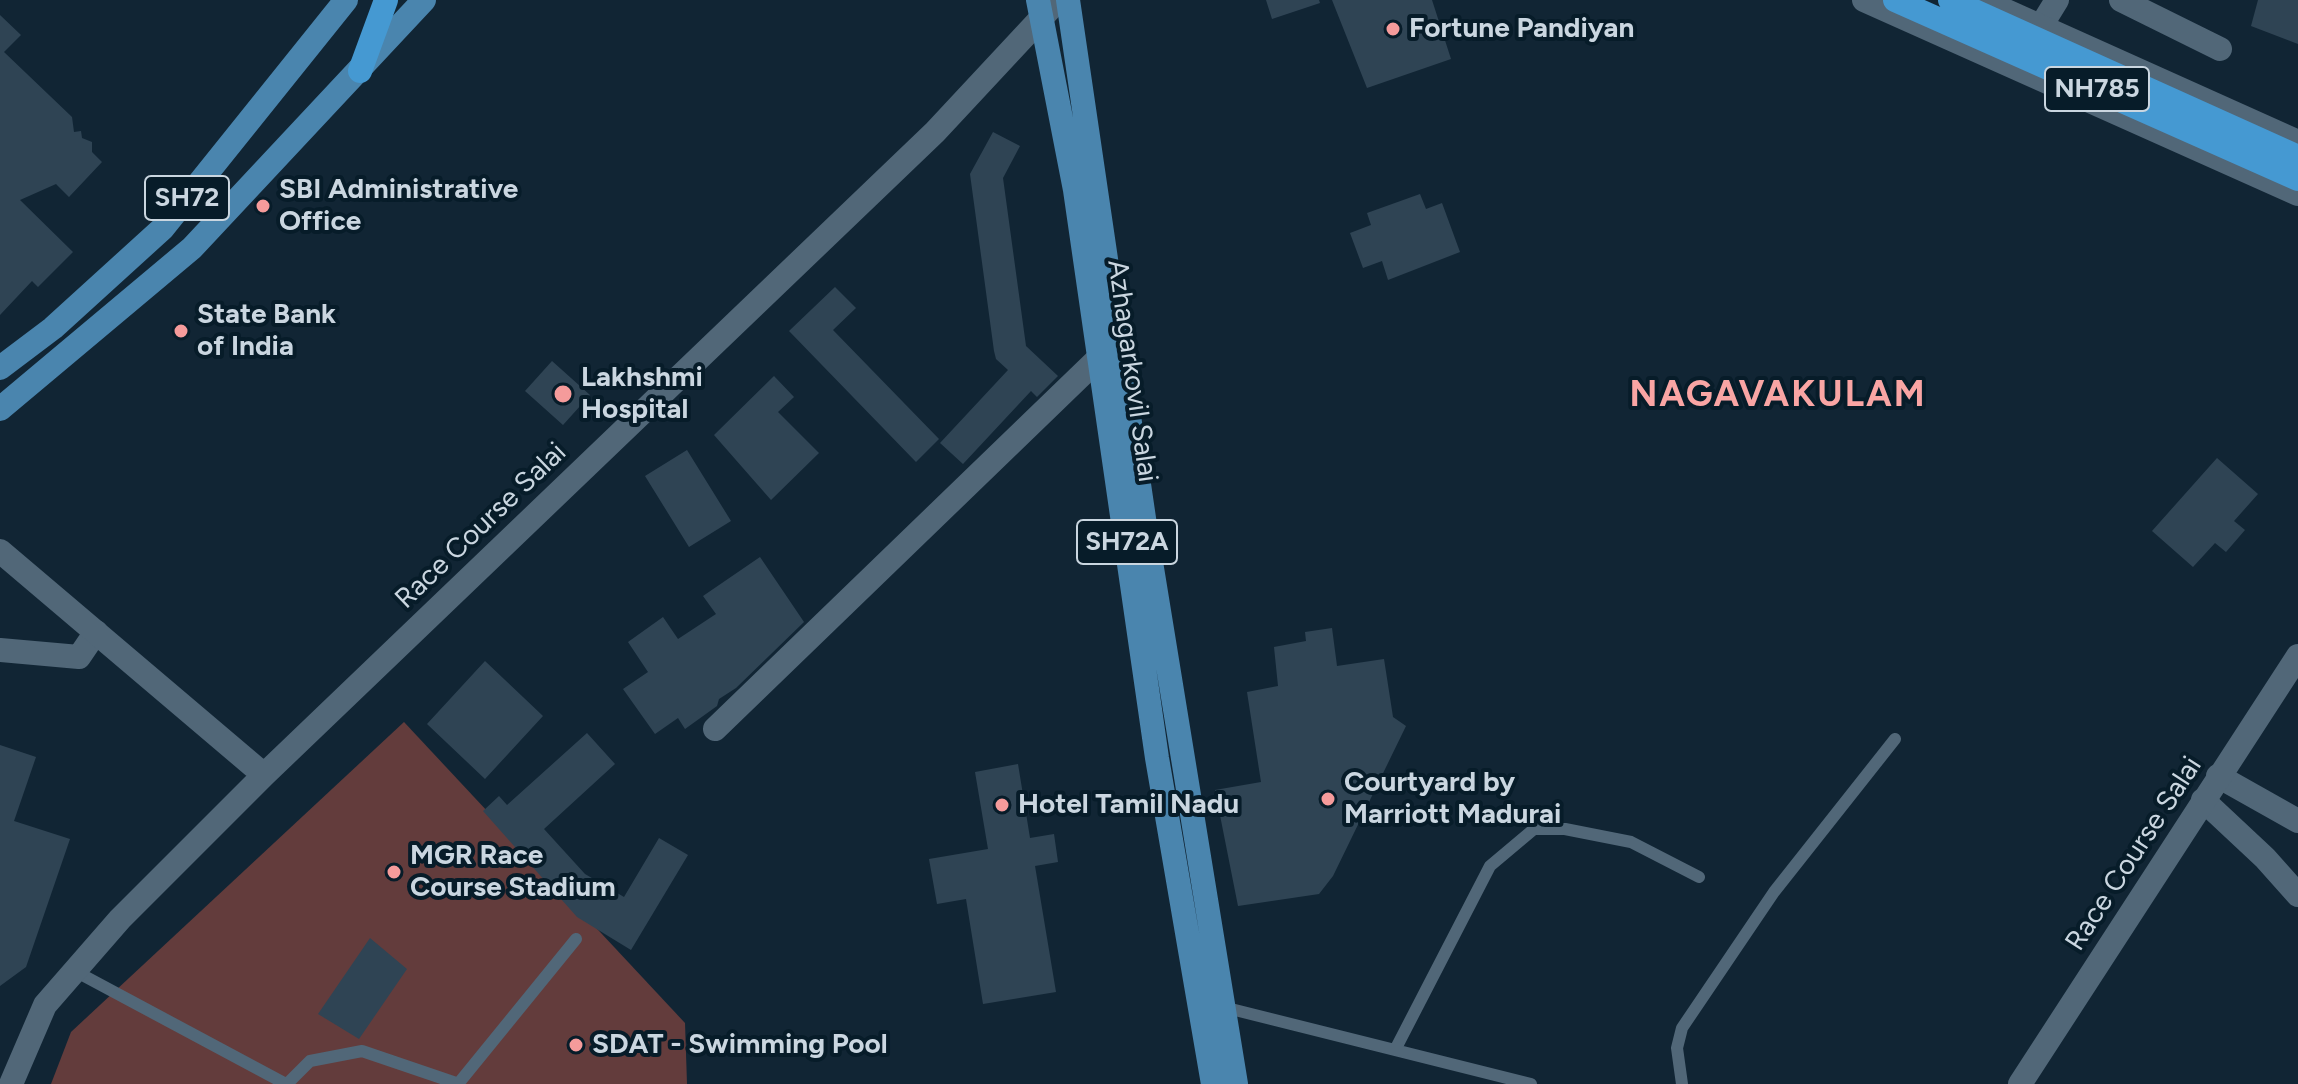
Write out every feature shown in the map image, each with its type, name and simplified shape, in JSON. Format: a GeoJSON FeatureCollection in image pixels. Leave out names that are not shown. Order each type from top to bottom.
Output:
{"type":"FeatureCollection","features":[{"type":"Feature","properties":{"kind":"highway"},"geometry":{"type":"LineString","coordinates":[[360,71],[386,0]]}},
{"type":"Feature","properties":{"kind":"highway","name":"NH785"},"geometry":{"type":"LineString","coordinates":[[1895,0],[2298,179]]}},
{"type":"Feature","properties":{"kind":"highway","name":"NH785"},"geometry":{"type":"LineString","coordinates":[[1950,0],[2298,157]]}},
{"type":"Feature","properties":{"kind":"main road","name":"SH72"},"geometry":{"type":"LineString","coordinates":[[0,368],[53,328],[163,228],[346,0]]}},
{"type":"Feature","properties":{"kind":"main road","name":"SH72"},"geometry":{"type":"LineString","coordinates":[[0,409],[192,248],[424,0]]}},
{"type":"Feature","properties":{"kind":"main road","name":"Azhagarkovil Salai"},"geometry":{"type":"LineString","coordinates":[[1068,0],[1212,1008],[1213,1084]]}},
{"type":"Feature","properties":{"kind":"main road","name":"Azhagarkovil Salai"},"geometry":{"type":"LineString","coordinates":[[1046,5],[1157,758],[1212,1008],[1236,1084]]}},
{"type":"Feature","properties":{"kind":"street"},"geometry":{"type":"LineString","coordinates":[[1864,0],[2298,194]]}},
{"type":"Feature","properties":{"kind":"street"},"geometry":{"type":"LineString","coordinates":[[1982,0],[2298,142]]}},
{"type":"Feature","properties":{"kind":"street"},"geometry":{"type":"LineString","coordinates":[[2041,26],[2057,0]]}},
{"type":"Feature","properties":{"kind":"street"},"geometry":{"type":"LineString","coordinates":[[2121,0],[2220,49]]}},
{"type":"Feature","properties":{"kind":"street","name":"Race Course Salai"},"geometry":{"type":"LineString","coordinates":[[11,1084],[45,1005],[72,969],[264,775],[935,132],[1046,5]]}},
{"type":"Feature","properties":{"kind":"street"},"geometry":{"type":"LineString","coordinates":[[715,729],[1100,357]]}},
{"type":"Feature","properties":{"kind":"street"},"geometry":{"type":"LineString","coordinates":[[0,551],[264,775]]}},
{"type":"Feature","properties":{"kind":"street"},"geometry":{"type":"LineString","coordinates":[[0,650],[79,657],[96,632]]}},
{"type":"Feature","properties":{"kind":"street","name":"Race Course Salai"},"geometry":{"type":"LineString","coordinates":[[2020,1084],[2298,656]]}},
{"type":"Feature","properties":{"kind":"street"},"geometry":{"type":"LineString","coordinates":[[2218,776],[2298,821]]}},
{"type":"Feature","properties":{"kind":"street"},"geometry":{"type":"LineString","coordinates":[[2203,800],[2298,895]]}},
{"type":"Feature","properties":{"kind":"lane"},"geometry":{"type":"LineString","coordinates":[[1682,1084],[1677,1048],[1682,1028],[1774,892],[1895,739]]}},
{"type":"Feature","properties":{"kind":"lane"},"geometry":{"type":"LineString","coordinates":[[1395,1050],[1490,866],[1534,829],[1565,829],[1631,842],[1699,877]]}},
{"type":"Feature","properties":{"kind":"lane"},"geometry":{"type":"LineString","coordinates":[[72,969],[286,1084],[310,1061],[362,1051],[458,1084],[576,939]]}},
{"type":"Feature","properties":{"kind":"lane"},"geometry":{"type":"LineString","coordinates":[[1212,1008],[1531,1084]]}},
{"type":"Feature","properties":{"kind":"shaded area","name":"MGR Race Course Stadium"},"geometry":{"type":"Polygon","coordinates":[[[404,722],[685,1023],[687,1084],[51,1084],[71,1032],[404,722]]]}},
{"type":"Feature","properties":{"kind":"building","name":"Fortune Pandiyan"},"geometry":{"type":"Polygon","coordinates":[[[1266,0],[1319,0],[1320,3],[1272,19],[1266,0]]]}},
{"type":"Feature","properties":{"kind":"building","name":"Fortune Pandiyan"},"geometry":{"type":"Polygon","coordinates":[[[1332,0],[1432,0],[1451,59],[1367,88],[1332,0]]]}},
{"type":"Feature","properties":{"kind":"building"},"geometry":{"type":"Polygon","coordinates":[[[2258,0],[2298,0],[2298,44],[2251,26],[2258,0]]]}},
{"type":"Feature","properties":{"kind":"building"},"geometry":{"type":"Polygon","coordinates":[[[0,15],[21,35],[4,52],[72,117],[74,132],[81,131],[82,138],[92,142],[92,152],[102,162],[69,197],[56,184],[20,200],[73,252],[38,287],[32,281],[0,315],[0,15]]]}},
{"type":"Feature","properties":{"kind":"building"},"geometry":{"type":"Polygon","coordinates":[[[993,132],[1020,146],[1003,178],[1026,346],[1058,376],[1037,397],[1031,391],[963,464],[940,443],[1008,370],[996,359],[994,351],[970,174],[993,132]]]}},
{"type":"Feature","properties":{"kind":"building"},"geometry":{"type":"Polygon","coordinates":[[[1420,194],[1426,209],[1442,203],[1460,252],[1388,280],[1382,261],[1363,268],[1350,233],[1371,225],[1367,213],[1420,194]]]}},
{"type":"Feature","properties":{"kind":"building"},"geometry":{"type":"Polygon","coordinates":[[[835,287],[856,308],[833,330],[939,439],[916,462],[789,331],[835,287]]]}},
{"type":"Feature","properties":{"kind":"building"},"geometry":{"type":"Polygon","coordinates":[[[552,361],[590,395],[563,425],[525,391],[552,361]]]}},
{"type":"Feature","properties":{"kind":"building"},"geometry":{"type":"Polygon","coordinates":[[[774,376],[794,397],[778,412],[819,453],[771,500],[714,435],[774,376]]]}},
{"type":"Feature","properties":{"kind":"building"},"geometry":{"type":"Polygon","coordinates":[[[687,450],[731,521],[689,547],[645,476],[687,450]]]}},
{"type":"Feature","properties":{"kind":"building"},"geometry":{"type":"Polygon","coordinates":[[[2217,458],[2258,494],[2234,521],[2245,530],[2226,552],[2215,543],[2193,567],[2152,531],[2217,458]]]}},
{"type":"Feature","properties":{"kind":"building"},"geometry":{"type":"Polygon","coordinates":[[[760,557],[804,622],[736,688],[719,699],[717,706],[685,729],[678,718],[655,734],[623,689],[648,672],[628,642],[663,617],[678,639],[716,614],[703,596],[760,557]]]}},
{"type":"Feature","properties":{"kind":"building","name":"Courtyard by Marriott Madurai"},"geometry":{"type":"Polygon","coordinates":[[[1332,628],[1337,666],[1384,659],[1393,717],[1406,726],[1333,876],[1319,894],[1238,906],[1215,790],[1261,782],[1247,692],[1278,686],[1274,647],[1306,641],[1305,632],[1332,628]]]}},
{"type":"Feature","properties":{"kind":"building"},"geometry":{"type":"Polygon","coordinates":[[[485,661],[543,716],[485,779],[427,724],[485,661]]]}},
{"type":"Feature","properties":{"kind":"building"},"geometry":{"type":"Polygon","coordinates":[[[587,733],[615,764],[544,829],[585,874],[624,897],[659,838],[688,855],[631,950],[577,917],[483,811],[499,796],[507,805],[587,733]]]}},
{"type":"Feature","properties":{"kind":"building"},"geometry":{"type":"Polygon","coordinates":[[[0,745],[36,757],[14,821],[70,839],[26,967],[0,986],[0,745]]]}},
{"type":"Feature","properties":{"kind":"building"},"geometry":{"type":"Polygon","coordinates":[[[1018,764],[1030,838],[1054,834],[1058,862],[1035,866],[1056,992],[983,1004],[966,899],[937,904],[929,859],[988,849],[975,772],[1018,764]]]}},
{"type":"Feature","properties":{"kind":"building"},"geometry":{"type":"Polygon","coordinates":[[[370,938],[407,969],[359,1039],[318,1014],[370,938]]]}},
{"type":"Feature","properties":{"kind":"place","name":"Fortune Pandiyan"},"geometry":{"type":"Point","coordinates":[1393,29]}},
{"type":"Feature","properties":{"kind":"place","name":"SBI Administrative Office"},"geometry":{"type":"Point","coordinates":[263,206]}},
{"type":"Feature","properties":{"kind":"place","name":"State Bank of India"},"geometry":{"type":"Point","coordinates":[181,331]}},
{"type":"Feature","properties":{"kind":"place","name":"Lakhshmi Hospital"},"geometry":{"type":"Point","coordinates":[563,394]}},
{"type":"Feature","properties":{"kind":"place","name":"Courtyard by Marriott Madurai"},"geometry":{"type":"Point","coordinates":[1328,799]}},
{"type":"Feature","properties":{"kind":"place","name":"Hotel Tamil Nadu"},"geometry":{"type":"Point","coordinates":[1002,805]}},
{"type":"Feature","properties":{"kind":"place","name":"MGR Race Course Stadium"},"geometry":{"type":"Point","coordinates":[394,872]}},
{"type":"Feature","properties":{"kind":"place","name":"SDAT - Swimming Pool"},"geometry":{"type":"Point","coordinates":[576,1045]}},
{"type":"Feature","properties":{"kind":"district","name":"NAGAVAKULAM"},"geometry":{"type":"Point","coordinates":[1778,395]}}]}
